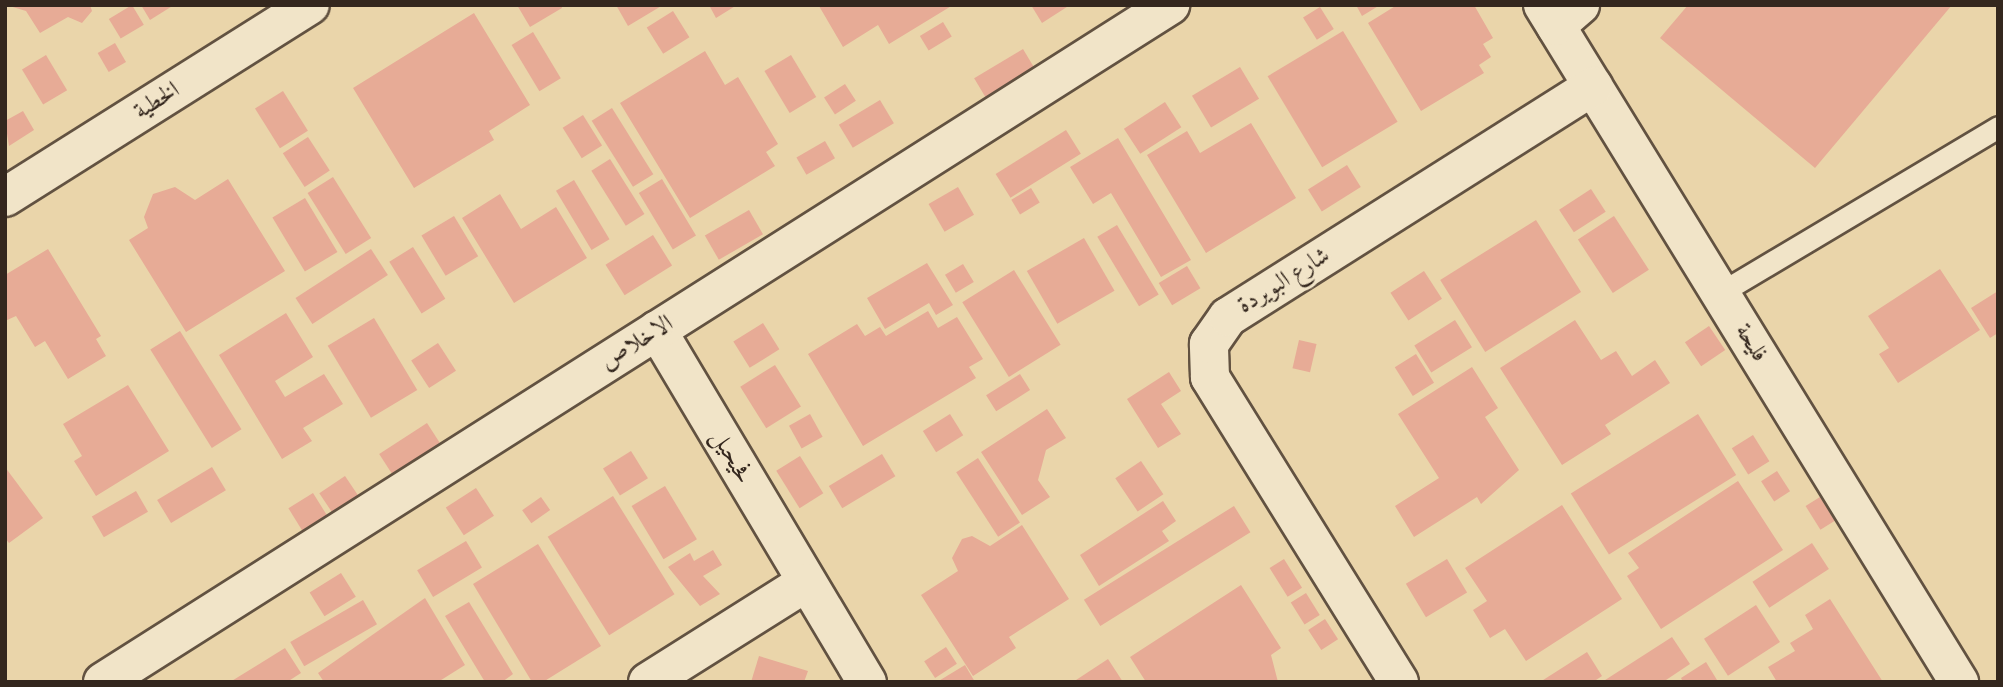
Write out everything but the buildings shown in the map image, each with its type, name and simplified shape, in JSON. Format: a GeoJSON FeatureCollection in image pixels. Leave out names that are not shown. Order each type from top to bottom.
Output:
{"type":"FeatureCollection","features":[{"type":"Feature","properties":{"kind":"street","name":"الخطية"},"geometry":{"type":"LineString","coordinates":[[5,197],[310,5]]}},
{"type":"Feature","properties":{"kind":"street","name":"الاخلاص"},"geometry":{"type":"LineString","coordinates":[[103,682],[1170,5]]}},
{"type":"Feature","properties":{"kind":"street","name":"فليحة"},"geometry":{"type":"LineString","coordinates":[[1559,12],[1593,86],[1959,682]]}},
{"type":"Feature","properties":{"kind":"street","name":"شارع البويردة"},"geometry":{"type":"LineString","coordinates":[[1399,682],[1210,377],[1209,344],[1228,317],[1593,86]]}},
{"type":"Feature","properties":{"kind":"street","name":"فحيحيل"},"geometry":{"type":"LineString","coordinates":[[657,330],[805,583],[867,682]]}},
{"type":"Feature","properties":{"kind":"street"},"geometry":{"type":"LineString","coordinates":[[648,682],[805,583]]}},
{"type":"Feature","properties":{"kind":"lane"},"geometry":{"type":"LineString","coordinates":[[1720,293],[1998,127]]}}]}
